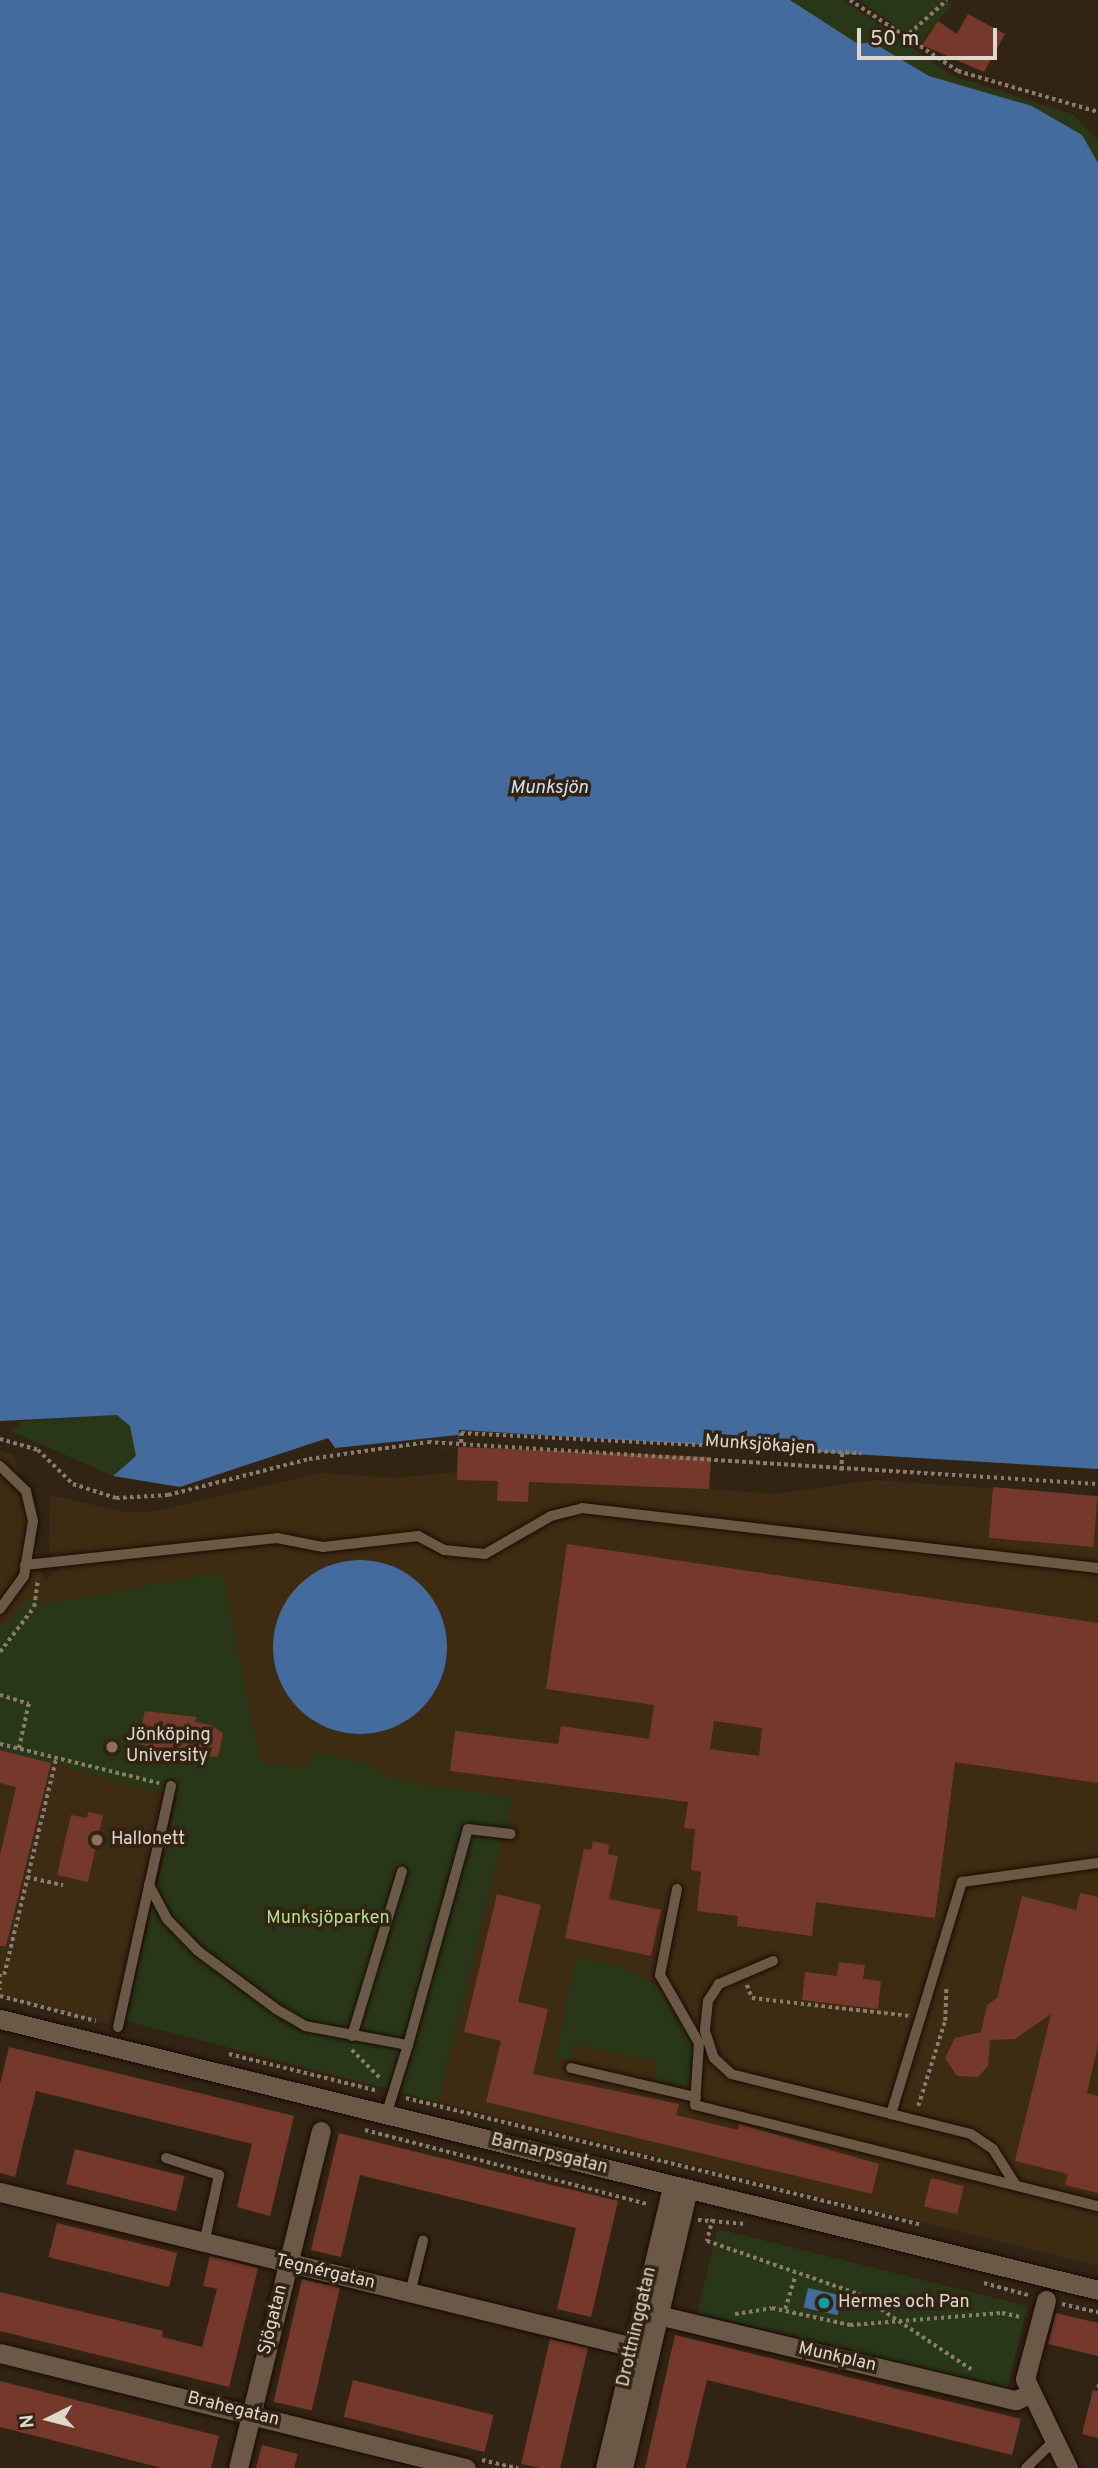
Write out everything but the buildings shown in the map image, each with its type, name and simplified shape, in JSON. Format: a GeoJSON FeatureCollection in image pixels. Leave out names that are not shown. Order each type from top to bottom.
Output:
{"type":"FeatureCollection","features":[{"type":"Feature","properties":{"kind":"street","name":"Barnarpsgatan"},"geometry":{"type":"LineString","coordinates":[[0,2019],[1098,2290]]}},
{"type":"Feature","properties":{"kind":"street","name":"Sjögatan"},"geometry":{"type":"LineString","coordinates":[[238,2468],[321,2131]]}},
{"type":"Feature","properties":{"kind":"street","name":"Drottninggatan"},"geometry":{"type":"LineString","coordinates":[[623,2468],[642,2349],[680,2187]]}},
{"type":"Feature","properties":{"kind":"street","name":"Tegnérgatan"},"geometry":{"type":"LineString","coordinates":[[0,2192],[642,2349]]}},
{"type":"Feature","properties":{"kind":"street"},"geometry":{"type":"LineString","coordinates":[[1046,2300],[1026,2379],[1068,2468]]}},
{"type":"Feature","properties":{"kind":"street","name":"Munkplan"},"geometry":{"type":"LineString","coordinates":[[650,2313],[1016,2400],[1032,2393]]}},
{"type":"Feature","properties":{"kind":"street","name":"Drottninggatan"},"geometry":{"type":"LineString","coordinates":[[605,2468],[642,2349]]}},
{"type":"Feature","properties":{"kind":"street","name":"Brahegatan"},"geometry":{"type":"LineString","coordinates":[[0,2353],[466,2468]]}},
{"type":"Feature","properties":{"kind":"lane"},"geometry":{"type":"LineString","coordinates":[[0,1466],[26,1491],[33,1521],[25,1565],[0,1609]]}},
{"type":"Feature","properties":{"kind":"lane"},"geometry":{"type":"LineString","coordinates":[[25,1565],[277,1538],[323,1547],[418,1536],[444,1550],[485,1554],[551,1516],[582,1508],[1098,1568]]}},
{"type":"Feature","properties":{"kind":"lane"},"geometry":{"type":"LineString","coordinates":[[118,2027],[171,1786]]}},
{"type":"Feature","properties":{"kind":"lane"},"geometry":{"type":"LineString","coordinates":[[386,2115],[394,2095],[468,1829],[510,1834]]}},
{"type":"Feature","properties":{"kind":"lane"},"geometry":{"type":"LineString","coordinates":[[891,2114],[962,1882],[1098,1863]]}},
{"type":"Feature","properties":{"kind":"lane"},"geometry":{"type":"LineString","coordinates":[[352,2036],[402,1871]]}},
{"type":"Feature","properties":{"kind":"lane"},"geometry":{"type":"LineString","coordinates":[[149,1885],[167,1919],[221,1970],[286,2015],[338,2034],[408,2045]]}},
{"type":"Feature","properties":{"kind":"lane"},"geometry":{"type":"LineString","coordinates":[[677,1889],[660,1975],[699,2043],[695,2105],[1098,2206]]}},
{"type":"Feature","properties":{"kind":"lane"},"geometry":{"type":"LineString","coordinates":[[773,1961],[719,1984],[708,2001],[705,2031],[714,2058],[731,2074],[971,2134],[993,2149],[1015,2184]]}},
{"type":"Feature","properties":{"kind":"lane"},"geometry":{"type":"LineString","coordinates":[[571,2068],[696,2097]]}},
{"type":"Feature","properties":{"kind":"lane"},"geometry":{"type":"LineString","coordinates":[[166,2158],[219,2175],[204,2243]]}},
{"type":"Feature","properties":{"kind":"lane"},"geometry":{"type":"LineString","coordinates":[[410,2293],[423,2241]]}},
{"type":"Feature","properties":{"kind":"lane"},"geometry":{"type":"LineString","coordinates":[[1026,2468],[1055,2440]]}},
{"type":"Feature","properties":{"kind":"path"},"geometry":{"type":"LineString","coordinates":[[850,0],[958,71],[1098,112]]}},
{"type":"Feature","properties":{"kind":"path"},"geometry":{"type":"LineString","coordinates":[[904,38],[947,0]]}},
{"type":"Feature","properties":{"kind":"path"},"geometry":{"type":"LineString","coordinates":[[0,1439],[38,1450],[90,1493],[138,1499],[375,1447],[460,1443],[461,1433],[862,1453]]}},
{"type":"Feature","properties":{"kind":"path","name":"Munksjökajen"},"geometry":{"type":"LineString","coordinates":[[460,1443],[822,1463],[822,1469],[841,1471],[1098,1484]]}},
{"type":"Feature","properties":{"kind":"path"},"geometry":{"type":"LineString","coordinates":[[841,1471],[842,1452]]}},
{"type":"Feature","properties":{"kind":"path"},"geometry":{"type":"LineString","coordinates":[[0,1695],[29,1704],[19,1749]]}},
{"type":"Feature","properties":{"kind":"path"},"geometry":{"type":"LineString","coordinates":[[0,1744],[171,1786]]}},
{"type":"Feature","properties":{"kind":"path"},"geometry":{"type":"LineString","coordinates":[[0,1990],[56,1758]]}},
{"type":"Feature","properties":{"kind":"path"},"geometry":{"type":"LineString","coordinates":[[27,1877],[63,1885]]}},
{"type":"Feature","properties":{"kind":"path"},"geometry":{"type":"LineString","coordinates":[[742,1973],[752,1998],[945,2021]]}},
{"type":"Feature","properties":{"kind":"path"},"geometry":{"type":"LineString","coordinates":[[914,2120],[945,2021],[947,1979]]}},
{"type":"Feature","properties":{"kind":"path"},"geometry":{"type":"LineString","coordinates":[[0,1996],[118,2027]]}},
{"type":"Feature","properties":{"kind":"path"},"geometry":{"type":"LineString","coordinates":[[338,2034],[394,2095]]}},
{"type":"Feature","properties":{"kind":"path"},"geometry":{"type":"LineString","coordinates":[[223,2053],[933,2228]]}},
{"type":"Feature","properties":{"kind":"path"},"geometry":{"type":"LineString","coordinates":[[713,2219],[707,2241],[748,2252],[794,2276],[858,2294],[990,2382],[988,2393]]}},
{"type":"Feature","properties":{"kind":"path"},"geometry":{"type":"LineString","coordinates":[[785,2309],[794,2276]]}},
{"type":"Feature","properties":{"kind":"path"},"geometry":{"type":"LineString","coordinates":[[722,2331],[726,2315],[785,2309],[850,2325],[1002,2313],[1041,2321]]}},
{"type":"Feature","properties":{"kind":"shaded area"},"geometry":{"type":"Polygon","coordinates":[[[458,1447],[711,1457],[710,1489],[774,1494],[874,1480],[1098,1496],[1098,2266],[438,2102],[513,1797],[261,1762],[171,1787],[118,2027],[0,1996],[0,1451],[14,1455],[45,1581],[58,1569],[49,1551],[50,1495],[126,1512],[155,1511],[320,1473],[393,1478],[457,1472],[458,1447]]]}},
{"type":"Feature","properties":{"kind":"green space"},"geometry":{"type":"Polygon","coordinates":[[[794,0],[843,0],[953,76],[1073,114],[1098,140],[1098,294],[793,26],[794,0]]]}},
{"type":"Feature","properties":{"kind":"green space"},"geometry":{"type":"Polygon","coordinates":[[[859,0],[944,0],[952,4],[920,43],[859,0]]]}},
{"type":"Feature","properties":{"kind":"green space"},"geometry":{"type":"Polygon","coordinates":[[[117,1415],[130,1425],[136,1456],[113,1476],[11,1431],[23,1421],[117,1415]]]}},
{"type":"Feature","properties":{"kind":"green space","name":"Munksjöparken"},"geometry":{"type":"Polygon","coordinates":[[[222,1572],[261,1762],[309,1768],[314,1751],[366,1764],[394,1780],[513,1797],[438,2102],[126,2021],[177,1798],[0,1749],[0,1629],[31,1597],[44,1604],[222,1572]]]}},
{"type":"Feature","properties":{"kind":"green space"},"geometry":{"type":"Polygon","coordinates":[[[576,1957],[623,1968],[657,1986],[689,2034],[696,2058],[687,2086],[654,2079],[657,2062],[574,2044],[570,2061],[555,2057],[576,1957]]]}},
{"type":"Feature","properties":{"kind":"green space"},"geometry":{"type":"Polygon","coordinates":[[[718,2229],[1028,2306],[1007,2390],[697,2312],[718,2229]]]}},
{"type":"Feature","properties":{"kind":"water","name":"Munksjön"},"geometry":{"type":"Polygon","coordinates":[[[0,0],[790,0],[858,44],[872,42],[929,76],[1032,106],[1082,135],[1098,163],[1098,1469],[459,1430],[458,1447],[343,1459],[328,1438],[180,1487],[113,1476],[136,1456],[130,1426],[117,1415],[0,1421],[0,0]]]}},
{"type":"Feature","properties":{"kind":"water"},"geometry":{"type":"Polygon","coordinates":[[[360,1560],[393,1567],[421,1586],[440,1614],[447,1647],[440,1680],[421,1708],[393,1727],[360,1734],[327,1727],[299,1708],[280,1680],[273,1647],[280,1614],[299,1586],[327,1567],[360,1560]]]}},
{"type":"Feature","properties":{"kind":"water"},"geometry":{"type":"Polygon","coordinates":[[[808,2288],[842,2296],[838,2315],[804,2307],[808,2288]]]}},
{"type":"Feature","properties":{"kind":"pier"},"geometry":{"type":"Polygon","coordinates":[[[458,1435],[458,1447],[340,1461],[335,1448],[458,1435]]]}},
{"type":"Feature","properties":{"kind":"place","name":"Jönköping University"},"geometry":{"type":"Point","coordinates":[112,1747]}},
{"type":"Feature","properties":{"kind":"place","name":"Hallonett"},"geometry":{"type":"Point","coordinates":[97,1840]}},
{"type":"Feature","properties":{"kind":"place","name":"Hermes och Pan"},"geometry":{"type":"Point","coordinates":[824,2303]}}]}
